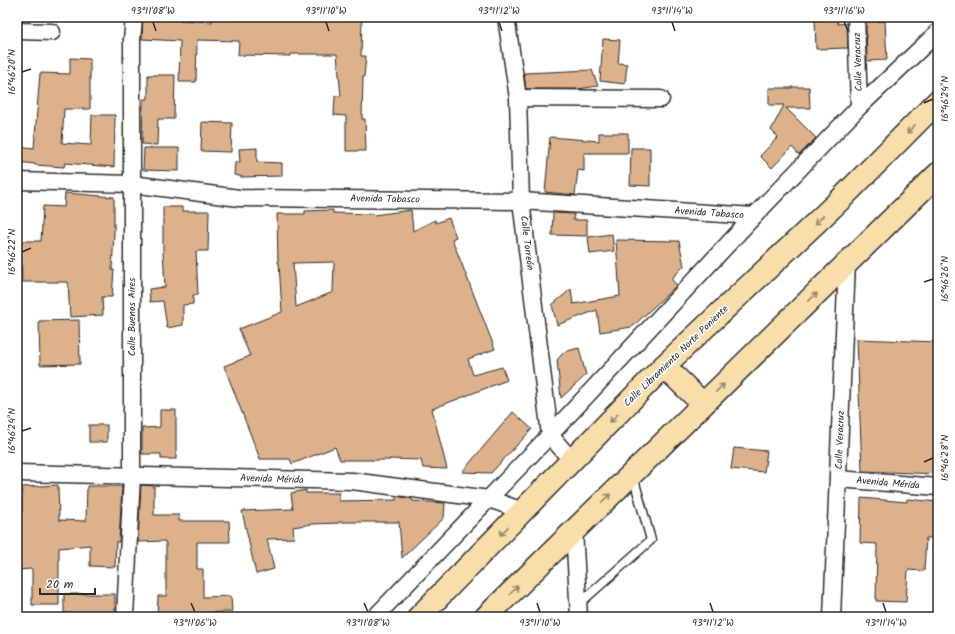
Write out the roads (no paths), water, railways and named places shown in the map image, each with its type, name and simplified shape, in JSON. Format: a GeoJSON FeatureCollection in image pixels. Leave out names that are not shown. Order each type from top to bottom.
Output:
{"type":"FeatureCollection","features":[{"type":"Feature","properties":{"kind":"highway","name":"Calle Libramiento Norte Poniente"},"geometry":{"type":"LineString","coordinates":[[419,617],[664,366],[841,199],[938,101]]}},
{"type":"Feature","properties":{"kind":"highway"},"geometry":{"type":"LineString","coordinates":[[486,617],[847,263],[935,181]]}},
{"type":"Feature","properties":{"kind":"highway"},"geometry":{"type":"LineString","coordinates":[[664,366],[703,404]]}},
{"type":"Feature","properties":{"kind":"street","name":"Calle Buenos Aires"},"geometry":{"type":"LineString","coordinates":[[125,617],[132,475],[132,40],[134,17]]}},
{"type":"Feature","properties":{"kind":"street","name":"Calle Torreón"},"geometry":{"type":"LineString","coordinates":[[506,17],[518,98],[522,201],[550,435]]}},
{"type":"Feature","properties":{"kind":"street","name":"Calle Veracruz"},"geometry":{"type":"LineString","coordinates":[[856,17],[859,107]]}},
{"type":"Feature","properties":{"kind":"street"},"geometry":{"type":"LineString","coordinates":[[17,31],[52,32]]}},
{"type":"Feature","properties":{"kind":"street"},"geometry":{"type":"LineString","coordinates":[[375,617],[550,435],[754,216],[859,107],[938,32]]}},
{"type":"Feature","properties":{"kind":"street"},"geometry":{"type":"LineString","coordinates":[[518,98],[661,98]]}},
{"type":"Feature","properties":{"kind":"street","name":"Avenida Tabasco"},"geometry":{"type":"LineString","coordinates":[[17,181],[132,184],[239,198],[522,201],[754,216]]}},
{"type":"Feature","properties":{"kind":"street","name":"Calle Veracruz"},"geometry":{"type":"LineString","coordinates":[[832,617],[847,263]]}},
{"type":"Feature","properties":{"kind":"street"},"geometry":{"type":"LineString","coordinates":[[550,435],[572,461]]}},
{"type":"Feature","properties":{"kind":"street","name":"Avenida Mérida"},"geometry":{"type":"LineString","coordinates":[[17,473],[352,481],[489,499],[523,511]]}},
{"type":"Feature","properties":{"kind":"street","name":"Avenida Mérida"},"geometry":{"type":"LineString","coordinates":[[838,479],[938,487]]}},
{"type":"Feature","properties":{"kind":"street"},"geometry":{"type":"LineString","coordinates":[[574,530],[579,611]]}},
{"type":"Feature","properties":{"kind":"lane"},"geometry":{"type":"LineString","coordinates":[[579,611],[651,540],[632,473]]}}]}
